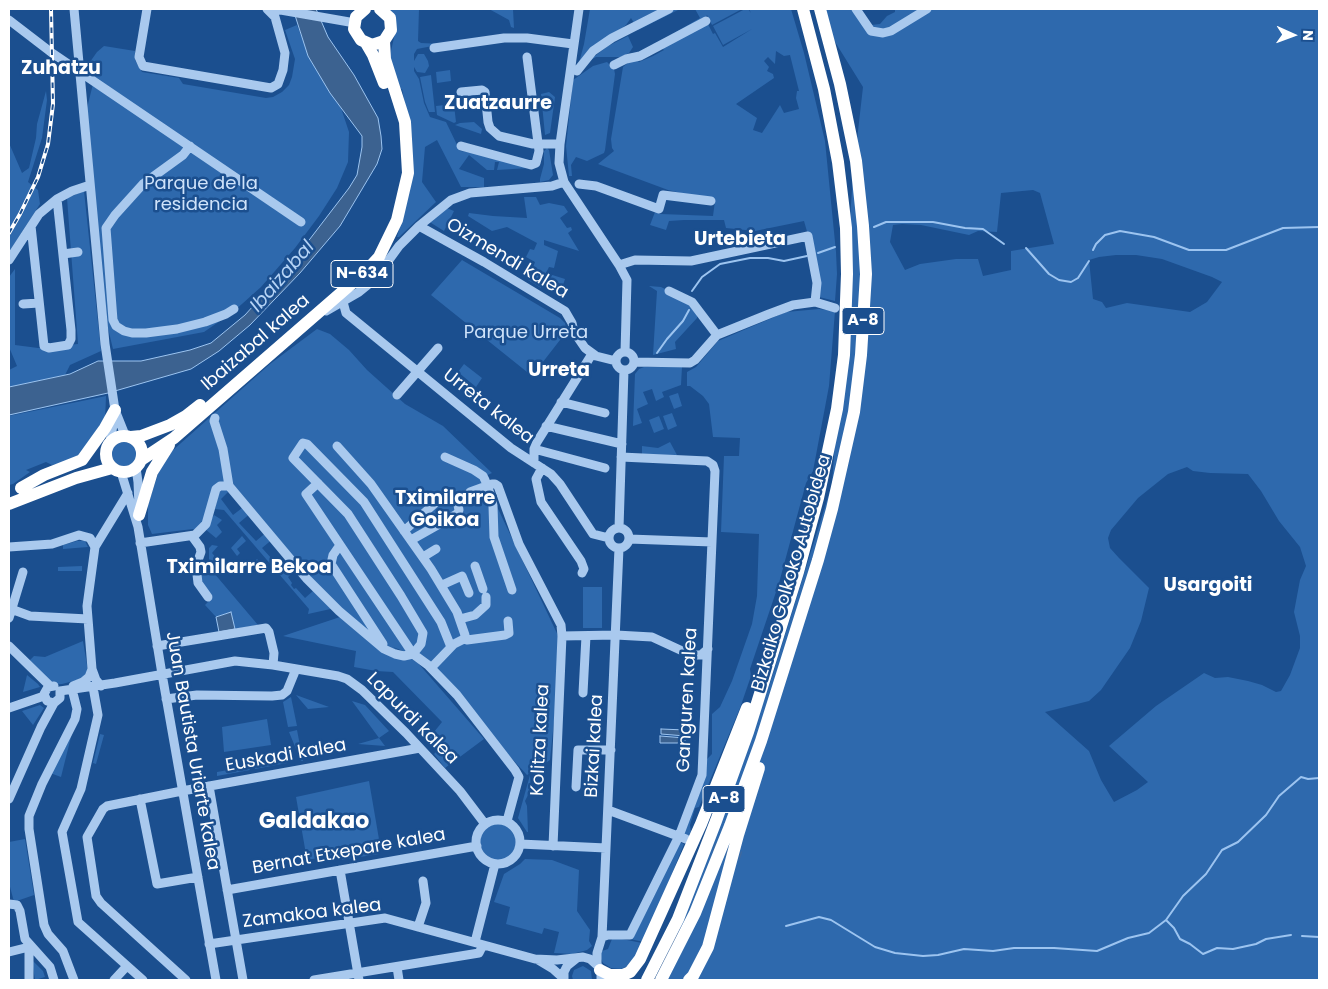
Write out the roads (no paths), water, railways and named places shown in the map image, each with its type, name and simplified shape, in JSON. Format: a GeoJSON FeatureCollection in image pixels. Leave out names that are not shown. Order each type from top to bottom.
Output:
{"type":"FeatureCollection","features":[{"type":"Feature","properties":{"kind":"highway","name":"N-634"},"geometry":{"type":"LineString","coordinates":[[381,9],[392,23],[391,30],[384,41]]}},
{"type":"Feature","properties":{"kind":"highway","name":"Bizkaiko Golkoko Autobidea"},"geometry":{"type":"LineString","coordinates":[[656,977],[716,822],[785,618],[818,498],[837,409],[844,355],[847,274],[846,228],[838,162],[824,89],[802,9]]}},
{"type":"Feature","properties":{"kind":"highway","name":"Bizkaiko Golkoko Autobidea"},"geometry":{"type":"LineString","coordinates":[[656,977],[695,913],[730,826],[761,741],[797,631],[832,509],[854,412],[861,355],[866,274],[863,226],[856,161],[840,84],[820,9]]}},
{"type":"Feature","properties":{"kind":"highway","name":"N-634"},"geometry":{"type":"LineString","coordinates":[[360,13],[356,35],[366,43]]}},
{"type":"Feature","properties":{"kind":"highway"},"geometry":{"type":"LineString","coordinates":[[366,43],[372,45],[384,41]]}},
{"type":"Feature","properties":{"kind":"highway","name":"Ibaizabal kalea"},"geometry":{"type":"LineString","coordinates":[[138,464],[174,438],[364,272],[393,243],[408,173],[405,122],[385,59],[384,41]]}},
{"type":"Feature","properties":{"kind":"highway","name":"Ibaizabal kalea"},"geometry":{"type":"LineString","coordinates":[[128,436],[141,436],[170,425],[205,402],[360,266],[377,245],[390,218],[397,192],[400,147],[392,102],[373,55],[366,43]]}},
{"type":"Feature","properties":{"kind":"highway"},"geometry":{"type":"LineString","coordinates":[[15,490],[44,475],[82,460],[97,441],[115,406]]}},
{"type":"Feature","properties":{"kind":"highway","name":"N-634"},"geometry":{"type":"LineString","coordinates":[[15,490],[90,462],[119,436],[128,436]]}},
{"type":"Feature","properties":{"kind":"highway"},"geometry":{"type":"LineString","coordinates":[[128,436],[139,444],[142,455],[138,464]]}},
{"type":"Feature","properties":{"kind":"highway"},"geometry":{"type":"LineString","coordinates":[[138,521],[152,472],[174,438]]}},
{"type":"Feature","properties":{"kind":"highway"},"geometry":{"type":"LineString","coordinates":[[108,446],[106,460],[117,470]]}},
{"type":"Feature","properties":{"kind":"highway","name":"N-634"},"geometry":{"type":"LineString","coordinates":[[9,504],[73,480],[117,470],[126,472],[138,464]]}},
{"type":"Feature","properties":{"kind":"highway"},"geometry":{"type":"LineString","coordinates":[[599,972],[610,975],[623,975],[630,972],[640,959],[701,824],[742,723],[762,666],[785,618]]}},
{"type":"Feature","properties":{"kind":"highway"},"geometry":{"type":"LineString","coordinates":[[689,980],[708,947],[738,835],[781,698],[797,631]]}},
{"type":"Feature","properties":{"kind":"street"},"geometry":{"type":"LineString","coordinates":[[74,9],[104,344],[115,406],[128,436]]}},
{"type":"Feature","properties":{"kind":"street"},"geometry":{"type":"LineString","coordinates":[[147,9],[139,57],[143,66],[271,88],[278,84],[285,60],[275,11]]}},
{"type":"Feature","properties":{"kind":"street"},"geometry":{"type":"LineString","coordinates":[[267,9],[334,19],[360,13]]}},
{"type":"Feature","properties":{"kind":"street"},"geometry":{"type":"LineString","coordinates":[[579,9],[564,114],[557,144],[559,163],[564,182],[620,265],[627,280],[625,352]]}},
{"type":"Feature","properties":{"kind":"street"},"geometry":{"type":"LineString","coordinates":[[577,71],[593,51],[612,38],[669,9]]}},
{"type":"Feature","properties":{"kind":"street"},"geometry":{"type":"LineString","coordinates":[[856,9],[871,30],[883,33],[891,31],[927,9]]}},
{"type":"Feature","properties":{"kind":"street"},"geometry":{"type":"LineString","coordinates":[[9,20],[52,53],[301,222]]}},
{"type":"Feature","properties":{"kind":"street"},"geometry":{"type":"LineString","coordinates":[[614,65],[706,21]]}},
{"type":"Feature","properties":{"kind":"street"},"geometry":{"type":"LineString","coordinates":[[434,48],[504,38],[527,38],[574,44]]}},
{"type":"Feature","properties":{"kind":"street"},"geometry":{"type":"LineString","coordinates":[[461,146],[531,165],[536,163],[539,151],[527,57]]}},
{"type":"Feature","properties":{"kind":"street"},"geometry":{"type":"LineString","coordinates":[[461,92],[482,90],[484,92],[490,128],[499,136],[533,144],[557,144]]}},
{"type":"Feature","properties":{"kind":"street"},"geometry":{"type":"LineString","coordinates":[[190,146],[184,155],[143,184],[106,228],[113,320],[116,326],[124,331],[146,333],[177,329],[205,322],[234,309]]}},
{"type":"Feature","properties":{"kind":"street"},"geometry":{"type":"LineString","coordinates":[[311,319],[360,292],[375,279],[393,243],[419,226],[443,205],[457,196],[470,193],[552,186],[564,182]]}},
{"type":"Feature","properties":{"kind":"street"},"geometry":{"type":"LineString","coordinates":[[578,184],[596,186],[659,209],[663,195],[711,201]]}},
{"type":"Feature","properties":{"kind":"street"},"geometry":{"type":"LineString","coordinates":[[9,260],[39,214],[57,199],[72,191],[90,186]]}},
{"type":"Feature","properties":{"kind":"street"},"geometry":{"type":"LineString","coordinates":[[31,226],[44,346],[50,348],[68,345],[71,339],[71,330],[57,199]]}},
{"type":"Feature","properties":{"kind":"street","name":"Oizmendi kalea"},"geometry":{"type":"LineString","coordinates":[[419,226],[566,311],[570,316],[580,342],[592,354]]}},
{"type":"Feature","properties":{"kind":"street"},"geometry":{"type":"LineString","coordinates":[[620,265],[635,260],[691,261],[808,236],[817,283],[815,302]]}},
{"type":"Feature","properties":{"kind":"street"},"geometry":{"type":"LineString","coordinates":[[63,254],[78,252]]}},
{"type":"Feature","properties":{"kind":"street"},"geometry":{"type":"LineString","coordinates":[[669,291],[692,302],[717,336]]}},
{"type":"Feature","properties":{"kind":"street","name":"Urreta kalea"},"geometry":{"type":"LineString","coordinates":[[343,302],[346,313],[512,448],[550,474],[560,484],[593,534],[609,538]]}},
{"type":"Feature","properties":{"kind":"street"},"geometry":{"type":"LineString","coordinates":[[634,362],[690,363],[717,336],[793,305],[815,302],[835,308]]}},
{"type":"Feature","properties":{"kind":"street"},"geometry":{"type":"LineString","coordinates":[[23,304],[39,303]]}},
{"type":"Feature","properties":{"kind":"street"},"geometry":{"type":"LineString","coordinates":[[397,395],[438,348]]}},
{"type":"Feature","properties":{"kind":"street"},"geometry":{"type":"LineString","coordinates":[[625,352],[632,356],[634,362],[630,369],[624,370],[617,366],[616,360],[620,354],[625,352]]}},
{"type":"Feature","properties":{"kind":"street"},"geometry":{"type":"LineString","coordinates":[[582,573],[584,569],[582,561],[541,502],[536,479],[538,466],[534,449],[546,426],[592,354],[616,360]]}},
{"type":"Feature","properties":{"kind":"street"},"geometry":{"type":"LineString","coordinates":[[619,528],[624,370]]}},
{"type":"Feature","properties":{"kind":"street"},"geometry":{"type":"LineString","coordinates":[[561,402],[605,413]]}},
{"type":"Feature","properties":{"kind":"street"},"geometry":{"type":"LineString","coordinates":[[108,446],[115,406]]}},
{"type":"Feature","properties":{"kind":"street"},"geometry":{"type":"LineString","coordinates":[[215,418],[214,421],[223,449],[229,486],[307,579],[335,608],[387,650],[395,654],[404,656],[413,654],[421,644],[423,632],[402,596],[348,514],[293,458],[303,443],[307,444],[364,502],[442,622],[452,647]]}},
{"type":"Feature","properties":{"kind":"street"},"geometry":{"type":"LineString","coordinates":[[546,426],[622,444]]}},
{"type":"Feature","properties":{"kind":"street"},"geometry":{"type":"LineString","coordinates":[[337,446],[371,484],[442,585],[460,619],[465,635],[464,639]]}},
{"type":"Feature","properties":{"kind":"street"},"geometry":{"type":"LineString","coordinates":[[534,449],[604,468]]}},
{"type":"Feature","properties":{"kind":"street"},"geometry":{"type":"LineString","coordinates":[[445,457],[483,476],[492,506],[494,537],[512,590]]}},
{"type":"Feature","properties":{"kind":"street","name":"Ganguren kalea"},"geometry":{"type":"LineString","coordinates":[[600,941],[608,935],[630,935],[683,837],[702,775],[708,649],[715,471],[713,465],[707,461],[621,457]]}},
{"type":"Feature","properties":{"kind":"street"},"geometry":{"type":"LineString","coordinates":[[138,464],[138,521]]}},
{"type":"Feature","properties":{"kind":"street"},"geometry":{"type":"LineString","coordinates":[[117,470],[138,521]]}},
{"type":"Feature","properties":{"kind":"street"},"geometry":{"type":"LineString","coordinates":[[318,483],[306,494],[413,654],[431,668],[472,713],[515,770],[518,777],[507,821]]}},
{"type":"Feature","properties":{"kind":"street","name":"Kolitza kalea"},"geometry":{"type":"LineString","coordinates":[[487,485],[495,484],[501,490],[519,544],[562,625],[553,846]]}},
{"type":"Feature","properties":{"kind":"street"},"geometry":{"type":"LineString","coordinates":[[404,531],[442,497],[462,497],[487,485]]}},
{"type":"Feature","properties":{"kind":"street"},"geometry":{"type":"LineString","coordinates":[[140,543],[192,536],[202,530],[206,524],[216,489],[220,486],[229,486]]}},
{"type":"Feature","properties":{"kind":"street"},"geometry":{"type":"LineString","coordinates":[[128,493],[95,547],[87,606],[92,669],[97,686],[98,715],[77,799],[62,832],[78,922],[143,980]]}},
{"type":"Feature","properties":{"kind":"street"},"geometry":{"type":"LineString","coordinates":[[411,540],[458,516],[462,497]]}},
{"type":"Feature","properties":{"kind":"street","name":"Juan Bautista Uriarte kalea"},"geometry":{"type":"LineString","coordinates":[[138,521],[166,699],[216,980]]}},
{"type":"Feature","properties":{"kind":"street"},"geometry":{"type":"LineString","coordinates":[[619,528],[625,530],[629,539],[625,547],[619,548],[611,544],[609,538],[613,530],[619,528]]}},
{"type":"Feature","properties":{"kind":"street"},"geometry":{"type":"LineString","coordinates":[[9,547],[52,544],[79,535],[90,538],[95,547]]}},
{"type":"Feature","properties":{"kind":"street"},"geometry":{"type":"LineString","coordinates":[[192,536],[200,547],[201,552],[196,566],[198,583],[208,597]]}},
{"type":"Feature","properties":{"kind":"street"},"geometry":{"type":"LineString","coordinates":[[629,539],[712,542]]}},
{"type":"Feature","properties":{"kind":"street"},"geometry":{"type":"LineString","coordinates":[[340,545],[333,555],[331,564],[387,650]]}},
{"type":"Feature","properties":{"kind":"street","name":"Bizkai kalea"},"geometry":{"type":"LineString","coordinates":[[599,972],[596,959],[600,941],[606,848],[619,548]]}},
{"type":"Feature","properties":{"kind":"street"},"geometry":{"type":"LineString","coordinates":[[423,557],[436,550]]}},
{"type":"Feature","properties":{"kind":"street"},"geometry":{"type":"LineString","coordinates":[[460,619],[475,615],[486,605],[485,593],[475,566]]}},
{"type":"Feature","properties":{"kind":"street"},"geometry":{"type":"LineString","coordinates":[[23,572],[10,614],[88,619]]}},
{"type":"Feature","properties":{"kind":"street"},"geometry":{"type":"LineString","coordinates":[[442,585],[462,576],[470,593]]}},
{"type":"Feature","properties":{"kind":"street"},"geometry":{"type":"LineString","coordinates":[[431,668],[452,647],[464,639],[509,633],[508,621]]}},
{"type":"Feature","properties":{"kind":"street"},"geometry":{"type":"LineString","coordinates":[[157,646],[266,628],[270,632],[274,653],[273,665]]}},
{"type":"Feature","properties":{"kind":"street"},"geometry":{"type":"LineString","coordinates":[[562,636],[616,635],[652,637],[691,655],[701,655],[708,649]]}},
{"type":"Feature","properties":{"kind":"street"},"geometry":{"type":"LineString","coordinates":[[583,692],[586,636]]}},
{"type":"Feature","properties":{"kind":"street"},"geometry":{"type":"LineString","coordinates":[[9,646],[50,686],[67,690],[77,709],[75,719],[42,784],[29,816],[28,829],[44,925],[48,934],[64,951],[74,980]]}},
{"type":"Feature","properties":{"kind":"street","name":"Lapurdi kalea"},"geometry":{"type":"LineString","coordinates":[[67,690],[235,661],[273,665],[338,676],[356,685],[420,748],[460,791],[485,824]]}},
{"type":"Feature","properties":{"kind":"street"},"geometry":{"type":"LineString","coordinates":[[9,799],[41,726],[54,703],[67,690],[89,677],[92,669]]}},
{"type":"Feature","properties":{"kind":"street"},"geometry":{"type":"LineString","coordinates":[[166,699],[197,695],[282,695],[287,691],[296,669]]}},
{"type":"Feature","properties":{"kind":"street"},"geometry":{"type":"LineString","coordinates":[[50,686],[44,691],[44,696],[49,702],[54,703]]}},
{"type":"Feature","properties":{"kind":"street"},"geometry":{"type":"LineString","coordinates":[[9,708],[44,696]]}},
{"type":"Feature","properties":{"kind":"street","name":"Euskadi kalea"},"geometry":{"type":"LineString","coordinates":[[186,980],[96,896],[87,837],[100,812],[107,806],[140,799],[420,748]]}},
{"type":"Feature","properties":{"kind":"street"},"geometry":{"type":"LineString","coordinates":[[576,787],[578,750],[611,750]]}},
{"type":"Feature","properties":{"kind":"street"},"geometry":{"type":"LineString","coordinates":[[209,786],[243,980]]}},
{"type":"Feature","properties":{"kind":"street"},"geometry":{"type":"LineString","coordinates":[[140,799],[157,884],[198,878]]}},
{"type":"Feature","properties":{"kind":"street"},"geometry":{"type":"LineString","coordinates":[[608,810],[683,837]]}},
{"type":"Feature","properties":{"kind":"street"},"geometry":{"type":"LineString","coordinates":[[492,820],[507,821],[518,830],[520,844],[514,857],[502,864],[495,864],[482,858],[477,846],[477,836],[480,829],[492,820]]}},
{"type":"Feature","properties":{"kind":"street"},"geometry":{"type":"LineString","coordinates":[[520,844],[606,848]]}},
{"type":"Feature","properties":{"kind":"street","name":"Bernat Etxepare kalea"},"geometry":{"type":"LineString","coordinates":[[227,890],[477,846]]}},
{"type":"Feature","properties":{"kind":"street"},"geometry":{"type":"LineString","coordinates":[[314,980],[358,977],[397,967],[479,953],[479,944],[495,864]]}},
{"type":"Feature","properties":{"kind":"street"},"geometry":{"type":"LineString","coordinates":[[340,870],[358,977]]}},
{"type":"Feature","properties":{"kind":"street"},"geometry":{"type":"LineString","coordinates":[[418,928],[426,903],[423,881]]}},
{"type":"Feature","properties":{"kind":"street"},"geometry":{"type":"LineString","coordinates":[[10,903],[17,906],[20,911],[25,939],[29,946],[50,967],[54,980]]}},
{"type":"Feature","properties":{"kind":"street","name":"Zamakoa kalea"},"geometry":{"type":"LineString","coordinates":[[210,944],[385,918],[535,959],[581,958]]}},
{"type":"Feature","properties":{"kind":"street"},"geometry":{"type":"LineString","coordinates":[[563,979],[566,966],[592,954],[600,941]]}},
{"type":"Feature","properties":{"kind":"street"},"geometry":{"type":"LineString","coordinates":[[9,952],[29,946]]}},
{"type":"Feature","properties":{"kind":"street"},"geometry":{"type":"LineString","coordinates":[[29,946],[29,980]]}},
{"type":"Feature","properties":{"kind":"street"},"geometry":{"type":"LineString","coordinates":[[581,958],[599,972]]}},
{"type":"Feature","properties":{"kind":"street","name":"Zamakoa kalea"},"geometry":{"type":"LineString","coordinates":[[535,959],[553,969],[563,979]]}},
{"type":"Feature","properties":{"kind":"street"},"geometry":{"type":"LineString","coordinates":[[114,980],[127,966]]}},
{"type":"Feature","properties":{"kind":"street"},"geometry":{"type":"LineString","coordinates":[[397,967],[399,980]]}},
{"type":"Feature","properties":{"kind":"water","name":"Ibaizabal"},"geometry":{"type":"Polygon","coordinates":[[[293,9],[316,9],[328,37],[354,75],[378,118],[382,149],[377,164],[340,226],[300,273],[250,325],[219,351],[191,369],[108,393],[9,415],[9,387],[70,374],[98,361],[141,361],[190,350],[211,343],[245,315],[290,265],[349,188],[357,175],[362,136],[330,93],[308,56],[293,9]]]}},
{"type":"Feature","properties":{"kind":"water"},"geometry":{"type":"Polygon","coordinates":[[[231,612],[235,629],[219,632],[216,617],[231,612]]]}},
{"type":"Feature","properties":{"kind":"water"},"geometry":{"type":"Polygon","coordinates":[[[661,729],[685,730],[685,736],[661,734],[661,729]]]}},
{"type":"Feature","properties":{"kind":"water"},"geometry":{"type":"Polygon","coordinates":[[[660,736],[685,738],[685,743],[660,743],[660,736]]]}},
{"type":"Feature","properties":{"kind":"waterway"},"geometry":{"type":"LineString","coordinates":[[874,227],[886,222],[933,222],[965,228],[983,229],[1004,244]]}},
{"type":"Feature","properties":{"kind":"waterway"},"geometry":{"type":"LineString","coordinates":[[1093,250],[1105,235],[1120,231],[1154,237],[1189,250],[1226,250],[1283,228],[1319,227]]}},
{"type":"Feature","properties":{"kind":"waterway"},"geometry":{"type":"LineString","coordinates":[[818,253],[835,247]]}},
{"type":"Feature","properties":{"kind":"waterway"},"geometry":{"type":"LineString","coordinates":[[1026,248],[1049,274],[1059,280],[1071,282],[1078,278],[1089,261]]}},
{"type":"Feature","properties":{"kind":"waterway"},"geometry":{"type":"LineString","coordinates":[[692,291],[702,277],[720,264],[750,258],[768,258],[784,261],[807,256]]}},
{"type":"Feature","properties":{"kind":"waterway"},"geometry":{"type":"LineString","coordinates":[[657,353],[683,321],[689,310]]}},
{"type":"Feature","properties":{"kind":"waterway"},"geometry":{"type":"LineString","coordinates":[[786,926],[819,917],[831,920],[875,947],[895,953],[923,956],[938,955],[964,949],[993,951],[1014,948],[1054,948],[1097,951],[1128,938],[1149,933],[1166,920],[1183,896],[1206,874],[1222,850],[1238,842],[1266,815],[1279,796],[1301,777],[1308,779],[1319,778]]}},
{"type":"Feature","properties":{"kind":"waterway"},"geometry":{"type":"LineString","coordinates":[[1166,920],[1174,928],[1180,939],[1203,954],[1217,948],[1233,949],[1256,944],[1266,939],[1291,935]]}},
{"type":"Feature","properties":{"kind":"waterway"},"geometry":{"type":"LineString","coordinates":[[1302,936],[1319,937]]}},
{"type":"Feature","properties":{"kind":"tunnel"},"geometry":{"type":"LineString","coordinates":[[461,497],[470,492]]}},
{"type":"Feature","properties":{"kind":"tunnel"},"geometry":{"type":"LineString","coordinates":[[701,843],[741,856]]}},
{"type":"Feature","properties":{"kind":"railway"},"geometry":{"type":"LineString","coordinates":[[9,233],[38,177],[48,144],[53,104],[51,9]]}},
{"type":"Feature","properties":{"kind":"district","name":"Zuhatzu"},"geometry":{"type":"Point","coordinates":[61,69]}},
{"type":"Feature","properties":{"kind":"district","name":"Zuatzaurre"},"geometry":{"type":"Point","coordinates":[498,104]}},
{"type":"Feature","properties":{"kind":"district","name":"Urtebieta"},"geometry":{"type":"Point","coordinates":[740,240]}},
{"type":"Feature","properties":{"kind":"district","name":"Urreta"},"geometry":{"type":"Point","coordinates":[559,371]}},
{"type":"Feature","properties":{"kind":"district","name":"Tximilarre Goikoa"},"geometry":{"type":"Point","coordinates":[445,510]}},
{"type":"Feature","properties":{"kind":"district","name":"Tximilarre Bekoa"},"geometry":{"type":"Point","coordinates":[249,568]}},
{"type":"Feature","properties":{"kind":"district","name":"Usargoiti"},"geometry":{"type":"Point","coordinates":[1208,586]}},
{"type":"Feature","properties":{"kind":"district","name":"Galdakao"},"geometry":{"type":"Point","coordinates":[314,822]}},
{"type":"Feature","properties":{"kind":"park label","name":"Parque de la residencia"},"geometry":{"type":"Point","coordinates":[201,194]}},
{"type":"Feature","properties":{"kind":"park label","name":"Parque Urreta"},"geometry":{"type":"Point","coordinates":[526,333]}}]}
